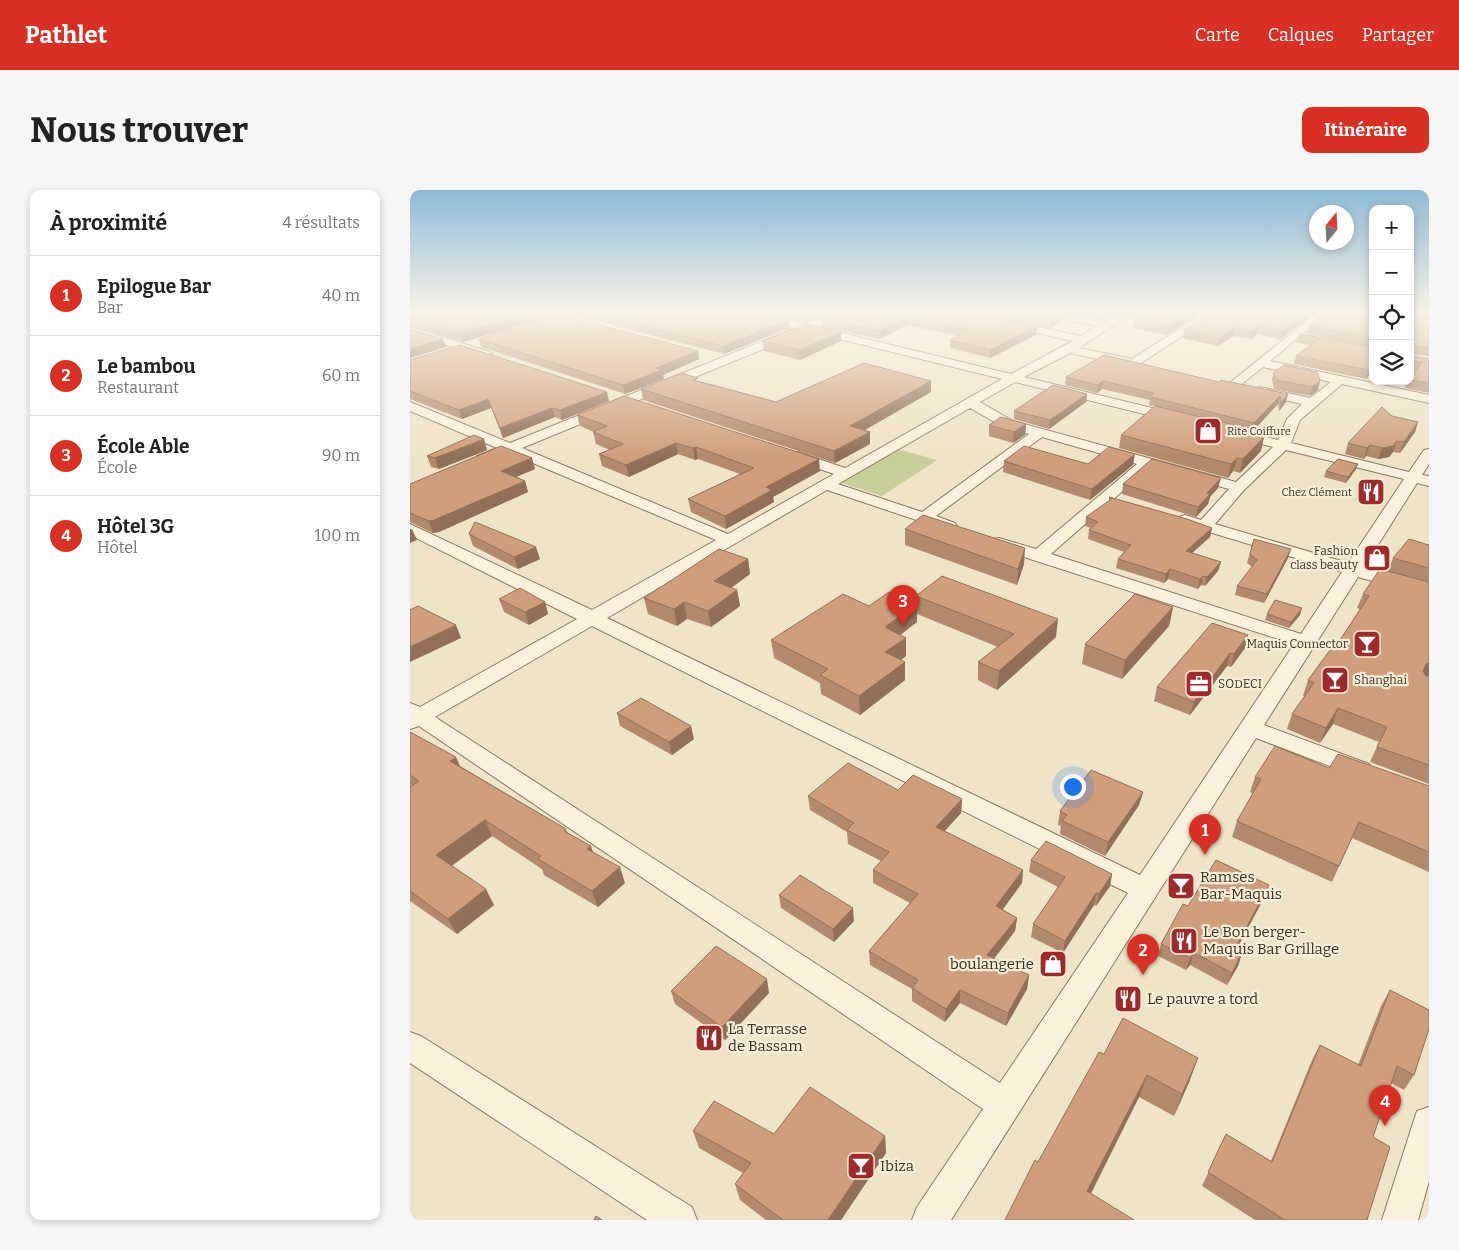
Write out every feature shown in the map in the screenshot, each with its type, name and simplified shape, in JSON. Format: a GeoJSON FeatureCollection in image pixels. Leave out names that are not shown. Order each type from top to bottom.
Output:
{"type":"FeatureCollection","features":[{"type":"Feature","properties":{"kind":"street"},"geometry":{"type":"LineString","coordinates":[[473,462],[724,360]]}},
{"type":"Feature","properties":{"kind":"street"},"geometry":{"type":"LineString","coordinates":[[940,360],[1186,421]]}},
{"type":"Feature","properties":{"kind":"street"},"geometry":{"type":"LineString","coordinates":[[1006,1105],[414,716],[592,618],[970,402],[1048,360]]}},
{"type":"Feature","properties":{"kind":"street"},"geometry":{"type":"LineString","coordinates":[[1120,360],[1152,367]]}},
{"type":"Feature","properties":{"kind":"street"},"geometry":{"type":"LineString","coordinates":[[1134,363],[1138,360]]}},
{"type":"Feature","properties":{"kind":"street"},"geometry":{"type":"LineString","coordinates":[[1264,360],[1229,385],[1313,403]]}},
{"type":"Feature","properties":{"kind":"street"},"geometry":{"type":"LineString","coordinates":[[1261,363],[1429,399]]}},
{"type":"Feature","properties":{"kind":"street"},"geometry":{"type":"LineString","coordinates":[[1204,526],[1239,487],[1283,445],[1294,420],[1340,380]]}},
{"type":"Feature","properties":{"kind":"street"},"geometry":{"type":"LineString","coordinates":[[609,394],[646,406]]}},
{"type":"Feature","properties":{"kind":"street"},"geometry":{"type":"LineString","coordinates":[[970,402],[999,421],[1146,463],[1239,487]]}},
{"type":"Feature","properties":{"kind":"street"},"geometry":{"type":"LineString","coordinates":[[410,406],[729,540]]}},
{"type":"Feature","properties":{"kind":"street"},"geometry":{"type":"LineString","coordinates":[[1225,430],[1421,479]]}},
{"type":"Feature","properties":{"kind":"street"},"geometry":{"type":"LineString","coordinates":[[924,518],[1039,433]]}},
{"type":"Feature","properties":{"kind":"street"},"geometry":{"type":"LineString","coordinates":[[783,452],[847,473]]}},
{"type":"Feature","properties":{"kind":"street"},"geometry":{"type":"LineString","coordinates":[[930,1220],[1354,570],[1421,479],[1429,454]]}},
{"type":"Feature","properties":{"kind":"street"},"geometry":{"type":"LineString","coordinates":[[1038,556],[1146,463]]}},
{"type":"Feature","properties":{"kind":"street"},"geometry":{"type":"LineString","coordinates":[[826,485],[968,533]]}},
{"type":"Feature","properties":{"kind":"street"},"geometry":{"type":"LineString","coordinates":[[1107,497],[1125,502]]}},
{"type":"Feature","properties":{"kind":"street"},"geometry":{"type":"LineString","coordinates":[[1169,516],[1429,592]]}},
{"type":"Feature","properties":{"kind":"street"},"geometry":{"type":"LineString","coordinates":[[410,529],[1146,889]]}},
{"type":"Feature","properties":{"kind":"street"},"geometry":{"type":"LineString","coordinates":[[986,539],[1307,642]]}},
{"type":"Feature","properties":{"kind":"street"},"geometry":{"type":"LineString","coordinates":[[1250,728],[1384,778]]}},
{"type":"Feature","properties":{"kind":"street"},"geometry":{"type":"LineString","coordinates":[[410,1046],[679,1220]]}},
{"type":"Feature","properties":{"kind":"street"},"geometry":{"type":"LineString","coordinates":[[1400,1220],[1429,1122]]}},
{"type":"Feature","properties":{"kind":"green space"},"geometry":{"type":"Polygon","coordinates":[[[898,449],[937,460],[882,496],[842,483],[898,449]]]}},
{"type":"Feature","properties":{"kind":"building"},"geometry":{"type":"Polygon","coordinates":[[[410,360],[507,360],[607,392],[560,410],[552,408],[500,428],[488,399],[459,410],[410,391],[410,360]]]}},
{"type":"Feature","properties":{"kind":"building"},"geometry":{"type":"Polygon","coordinates":[[[545,360],[676,360],[656,368],[662,370],[623,385],[545,360]]]}},
{"type":"Feature","properties":{"kind":"building"},"geometry":{"type":"Polygon","coordinates":[[[1095,360],[1126,360],[1219,382],[1221,380],[1288,394],[1281,403],[1280,396],[1254,423],[1150,397],[1154,393],[1103,381],[1098,385],[1066,377],[1095,360]]]}},
{"type":"Feature","properties":{"kind":"building"},"geometry":{"type":"Polygon","coordinates":[[[1317,360],[1369,360],[1369,370],[1317,360]]]}},
{"type":"Feature","properties":{"kind":"building"},"geometry":{"type":"Polygon","coordinates":[[[1414,360],[1429,360],[1429,383],[1414,381],[1414,372],[1423,362],[1414,360]]]}},
{"type":"Feature","properties":{"kind":"building"},"geometry":{"type":"Polygon","coordinates":[[[864,363],[931,381],[850,426],[870,432],[834,451],[641,389],[681,373],[698,378],[693,380],[776,402],[864,363]]]}},
{"type":"Feature","properties":{"kind":"building"},"geometry":{"type":"Polygon","coordinates":[[[1284,365],[1317,372],[1320,381],[1312,387],[1276,380],[1274,372],[1284,365]]]}},
{"type":"Feature","properties":{"kind":"building"},"geometry":{"type":"Polygon","coordinates":[[[1053,385],[1087,394],[1050,420],[1014,411],[1053,385]]]}},
{"type":"Feature","properties":{"kind":"building"},"geometry":{"type":"Polygon","coordinates":[[[624,396],[819,459],[766,487],[772,490],[725,516],[688,499],[754,468],[696,447],[693,448],[676,443],[626,465],[599,454],[623,444],[593,432],[607,426],[577,415],[624,396]]]}},
{"type":"Feature","properties":{"kind":"building"},"geometry":{"type":"Polygon","coordinates":[[[1155,406],[1246,428],[1243,432],[1264,437],[1243,459],[1237,458],[1231,464],[1121,435],[1155,406]]]}},
{"type":"Feature","properties":{"kind":"building"},"geometry":{"type":"Polygon","coordinates":[[[1382,407],[1392,416],[1418,422],[1404,442],[1397,441],[1393,446],[1382,448],[1370,445],[1367,448],[1348,443],[1382,407]]]}},
{"type":"Feature","properties":{"kind":"building"},"geometry":{"type":"Polygon","coordinates":[[[1001,417],[1026,424],[1014,432],[989,425],[1001,417]]]}},
{"type":"Feature","properties":{"kind":"building"},"geometry":{"type":"Polygon","coordinates":[[[474,435],[484,439],[435,458],[427,456],[474,435]]]}},
{"type":"Feature","properties":{"kind":"building"},"geometry":{"type":"Polygon","coordinates":[[[501,446],[532,458],[501,471],[525,481],[434,520],[429,521],[410,513],[410,484],[501,446]]]}},
{"type":"Feature","properties":{"kind":"building"},"geometry":{"type":"Polygon","coordinates":[[[1024,446],[1088,464],[1109,447],[1135,454],[1092,489],[1004,461],[1024,446]]]}},
{"type":"Feature","properties":{"kind":"building"},"geometry":{"type":"Polygon","coordinates":[[[1152,459],[1221,478],[1207,493],[1210,494],[1198,507],[1123,484],[1152,459]]]}},
{"type":"Feature","properties":{"kind":"building"},"geometry":{"type":"Polygon","coordinates":[[[1338,459],[1358,464],[1348,477],[1326,471],[1338,459]]]}},
{"type":"Feature","properties":{"kind":"building"},"geometry":{"type":"Polygon","coordinates":[[[1113,498],[1212,528],[1186,551],[1221,562],[1207,577],[1203,576],[1200,579],[1170,569],[1166,574],[1118,559],[1131,545],[1089,530],[1098,522],[1086,517],[1113,498]]]}},
{"type":"Feature","properties":{"kind":"building"},"geometry":{"type":"Polygon","coordinates":[[[923,515],[1025,548],[1018,569],[905,529],[923,515]]]}},
{"type":"Feature","properties":{"kind":"building"},"geometry":{"type":"Polygon","coordinates":[[[475,522],[536,547],[514,557],[469,534],[475,522]]]}},
{"type":"Feature","properties":{"kind":"building"},"geometry":{"type":"Polygon","coordinates":[[[1254,539],[1291,549],[1267,594],[1237,586],[1257,560],[1250,554],[1254,539]]]}},
{"type":"Feature","properties":{"kind":"building"},"geometry":{"type":"Polygon","coordinates":[[[1409,539],[1429,545],[1429,568],[1393,558],[1409,539]]]}},
{"type":"Feature","properties":{"kind":"building"},"geometry":{"type":"Polygon","coordinates":[[[719,549],[748,559],[714,581],[737,590],[708,611],[684,602],[674,609],[644,598],[719,549]]]}},
{"type":"Feature","properties":{"kind":"building"},"geometry":{"type":"Polygon","coordinates":[[[1380,569],[1429,582],[1429,663],[1426,664],[1423,671],[1426,676],[1429,676],[1429,765],[1377,747],[1387,727],[1338,708],[1326,728],[1292,714],[1314,683],[1308,680],[1336,642],[1338,643],[1369,596],[1363,594],[1380,569]]]}},
{"type":"Feature","properties":{"kind":"building"},"geometry":{"type":"Polygon","coordinates":[[[942,576],[1058,619],[999,671],[978,662],[1014,634],[916,596],[942,576]]]}},
{"type":"Feature","properties":{"kind":"building"},"geometry":{"type":"Polygon","coordinates":[[[520,588],[545,602],[525,612],[499,599],[520,588]]]}},
{"type":"Feature","properties":{"kind":"building"},"geometry":{"type":"Polygon","coordinates":[[[889,592],[917,604],[885,627],[906,638],[885,652],[905,662],[859,696],[820,675],[828,669],[771,640],[843,594],[869,606],[889,592]]]}},
{"type":"Feature","properties":{"kind":"building"},"geometry":{"type":"Polygon","coordinates":[[[1135,594],[1173,607],[1125,660],[1085,644],[1135,594]]]}},
{"type":"Feature","properties":{"kind":"building"},"geometry":{"type":"Polygon","coordinates":[[[1275,600],[1302,608],[1291,622],[1267,614],[1275,600]]]}},
{"type":"Feature","properties":{"kind":"building"},"geometry":{"type":"Polygon","coordinates":[[[418,606],[456,625],[410,647],[410,610],[418,606]]]}},
{"type":"Feature","properties":{"kind":"building"},"geometry":{"type":"Polygon","coordinates":[[[1212,623],[1248,635],[1234,654],[1230,653],[1194,702],[1157,687],[1212,623]]]}},
{"type":"Feature","properties":{"kind":"building"},"geometry":{"type":"Polygon","coordinates":[[[641,698],[691,726],[669,742],[617,713],[641,698]]]}},
{"type":"Feature","properties":{"kind":"building"},"geometry":{"type":"Polygon","coordinates":[[[410,732],[456,757],[450,761],[566,829],[564,831],[591,846],[587,849],[620,867],[592,891],[538,859],[541,856],[485,820],[436,855],[486,889],[448,919],[410,891],[410,787],[419,781],[410,775],[410,732]]]}},
{"type":"Feature","properties":{"kind":"building"},"geometry":{"type":"Polygon","coordinates":[[[1275,746],[1329,768],[1338,754],[1429,786],[1429,852],[1359,822],[1339,866],[1237,821],[1261,779],[1255,777],[1275,746]]]}},
{"type":"Feature","properties":{"kind":"building"},"geometry":{"type":"Polygon","coordinates":[[[848,763],[898,790],[913,775],[962,799],[936,827],[1023,870],[996,906],[1017,918],[987,955],[1029,975],[1008,1013],[960,990],[946,1009],[912,988],[918,980],[869,951],[918,894],[873,870],[889,852],[847,830],[854,823],[808,796],[848,763]]]}},
{"type":"Feature","properties":{"kind":"building"},"geometry":{"type":"Polygon","coordinates":[[[1091,770],[1143,792],[1108,842],[1062,821],[1067,815],[1060,811],[1091,770]]]}},
{"type":"Feature","properties":{"kind":"building"},"geometry":{"type":"Polygon","coordinates":[[[1046,841],[1112,874],[1099,894],[1096,893],[1065,941],[1033,924],[1065,877],[1031,860],[1046,841]]]}},
{"type":"Feature","properties":{"kind":"building"},"geometry":{"type":"Polygon","coordinates":[[[1216,860],[1269,885],[1235,949],[1242,953],[1232,973],[1194,953],[1190,958],[1161,944],[1183,904],[1188,906],[1216,860]]]}},
{"type":"Feature","properties":{"kind":"building"},"geometry":{"type":"Polygon","coordinates":[[[800,875],[853,908],[833,929],[779,895],[800,875]]]}},
{"type":"Feature","properties":{"kind":"building"},"geometry":{"type":"Polygon","coordinates":[[[716,946],[767,979],[722,1027],[671,991],[716,946]]]}},
{"type":"Feature","properties":{"kind":"building"},"geometry":{"type":"Polygon","coordinates":[[[1390,990],[1429,1010],[1429,1029],[1414,1075],[1397,1066],[1373,1137],[1390,1147],[1367,1220],[1285,1220],[1208,1172],[1226,1134],[1272,1162],[1320,1045],[1361,1066],[1390,990]]]}},
{"type":"Feature","properties":{"kind":"building"},"geometry":{"type":"Polygon","coordinates":[[[1123,1018],[1198,1058],[1182,1094],[1147,1075],[1087,1191],[1134,1220],[1005,1220],[1035,1160],[1038,1162],[1099,1052],[1104,1054],[1123,1018]]]}},
{"type":"Feature","properties":{"kind":"building"},"geometry":{"type":"Polygon","coordinates":[[[810,1087],[885,1136],[828,1220],[783,1220],[735,1184],[751,1163],[693,1131],[714,1101],[774,1134],[810,1087]]]}},
{"type":"Feature","properties":{"kind":"building"},"geometry":{"type":"Polygon","coordinates":[[[596,1216],[602,1220],[594,1220],[596,1216]]]}},
{"type":"Feature","properties":{"kind":"place","name":"Rite Coiffure"},"geometry":{"type":"Point","coordinates":[1208,431]}},
{"type":"Feature","properties":{"kind":"place","name":"Chez Clément"},"geometry":{"type":"Point","coordinates":[1371,492]}},
{"type":"Feature","properties":{"kind":"place","name":"Fashion class beauty"},"geometry":{"type":"Point","coordinates":[1377,558]}},
{"type":"Feature","properties":{"kind":"place","name":"École Able"},"geometry":{"type":"Point","coordinates":[903,626]}},
{"type":"Feature","properties":{"kind":"place","name":"Maquis Connector"},"geometry":{"type":"Point","coordinates":[1367,644]}},
{"type":"Feature","properties":{"kind":"place","name":"Shanghai"},"geometry":{"type":"Point","coordinates":[1335,680]}},
{"type":"Feature","properties":{"kind":"place","name":"SODECI"},"geometry":{"type":"Point","coordinates":[1199,684]}},
{"type":"Feature","properties":{"kind":"place","name":"Epilogue Bar"},"geometry":{"type":"Point","coordinates":[1205,855]}},
{"type":"Feature","properties":{"kind":"place","name":"Ramses Bar-Maquis"},"geometry":{"type":"Point","coordinates":[1181,886]}},
{"type":"Feature","properties":{"kind":"place","name":"Le Bon berger- Maquis Bar Grillage"},"geometry":{"type":"Point","coordinates":[1184,941]}},
{"type":"Feature","properties":{"kind":"place","name":"boulangerie"},"geometry":{"type":"Point","coordinates":[1053,964]}},
{"type":"Feature","properties":{"kind":"place","name":"Le bambou"},"geometry":{"type":"Point","coordinates":[1143,975]}},
{"type":"Feature","properties":{"kind":"place","name":"Le pauvre a tord"},"geometry":{"type":"Point","coordinates":[1128,999]}},
{"type":"Feature","properties":{"kind":"place","name":"La Terrasse de Bassam"},"geometry":{"type":"Point","coordinates":[709,1038]}},
{"type":"Feature","properties":{"kind":"place","name":"Hôtel 3G"},"geometry":{"type":"Point","coordinates":[1385,1126]}},
{"type":"Feature","properties":{"kind":"place","name":"Ibiza"},"geometry":{"type":"Point","coordinates":[861,1166]}}]}
